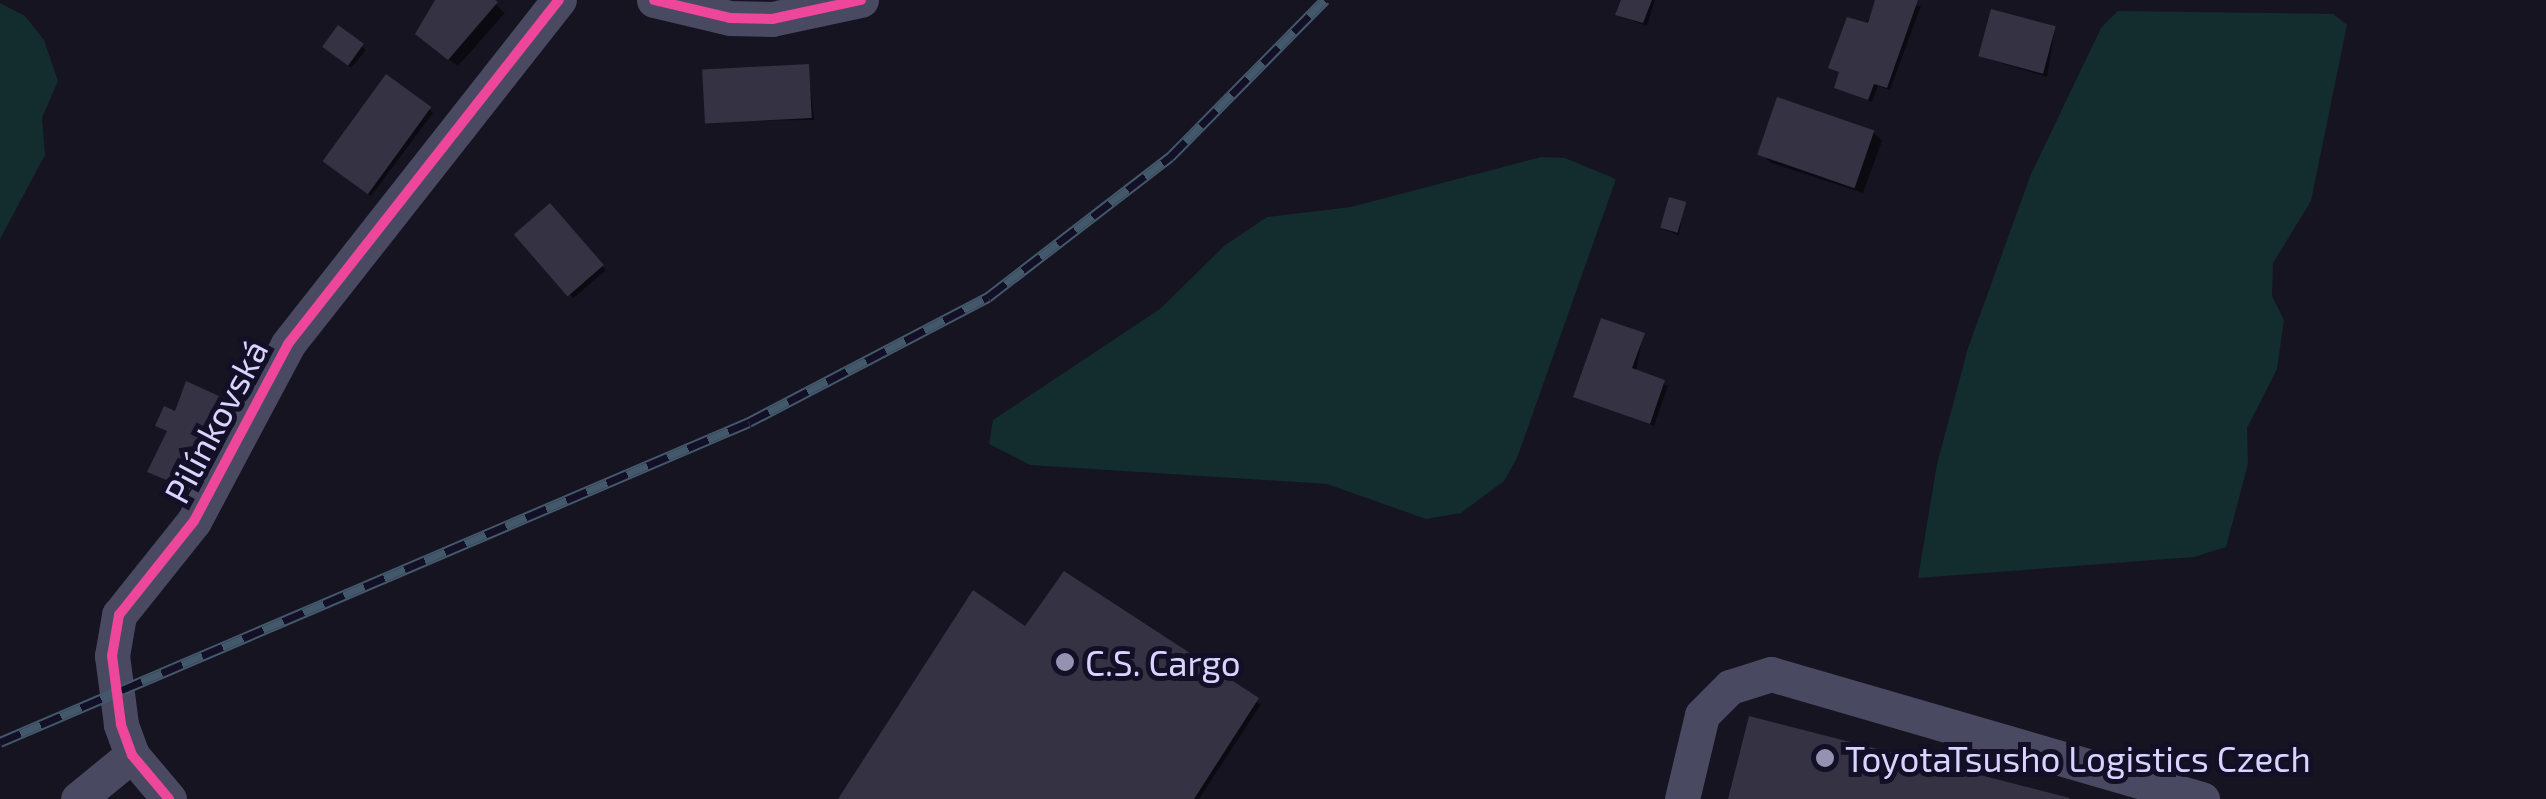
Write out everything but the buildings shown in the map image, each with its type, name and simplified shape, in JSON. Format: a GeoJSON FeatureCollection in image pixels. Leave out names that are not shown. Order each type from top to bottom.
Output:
{"type":"FeatureCollection","features":[{"type":"Feature","properties":{"kind":"street","name":"Pilínkovská"},"geometry":{"type":"LineString","coordinates":[[132,754],[120,724],[112,656],[120,615],[194,521],[288,344],[559,0]]}},
{"type":"Feature","properties":{"kind":"street"},"geometry":{"type":"LineString","coordinates":[[654,0],[730,18],[772,20],[861,0]]}},
{"type":"Feature","properties":{"kind":"street"},"geometry":{"type":"LineString","coordinates":[[1682,799],[1702,714],[1730,687],[1771,674],[2202,799]]}},
{"type":"Feature","properties":{"kind":"street"},"geometry":{"type":"LineString","coordinates":[[78,799],[132,754],[169,799]]}},
{"type":"Feature","properties":{"kind":"green space"},"geometry":{"type":"Polygon","coordinates":[[[0,3],[25,16],[44,40],[58,81],[42,118],[45,155],[0,239],[0,3]]]}},
{"type":"Feature","properties":{"kind":"green space"},"geometry":{"type":"Polygon","coordinates":[[[2118,11],[2333,14],[2347,25],[2311,201],[2273,263],[2272,296],[2284,320],[2277,369],[2247,428],[2248,464],[2226,547],[2194,557],[1918,578],[1937,464],[1968,348],[2031,174],[2101,28],[2118,11]]]}},
{"type":"Feature","properties":{"kind":"green space"},"geometry":{"type":"Polygon","coordinates":[[[1541,157],[1565,158],[1616,179],[1517,458],[1504,481],[1461,513],[1426,519],[1327,484],[1030,465],[989,444],[993,420],[1160,309],[1224,246],[1267,217],[1351,207],[1541,157]]]}},
{"type":"Feature","properties":{"kind":"railway"},"geometry":{"type":"LineString","coordinates":[[0,742],[749,422],[988,297],[1170,157],[1325,0]]}},
{"type":"Feature","properties":{"kind":"cycle path"},"geometry":{"type":"LineString","coordinates":[[169,799],[132,755],[121,724],[112,656],[119,615],[194,521],[288,344],[559,0]]}},
{"type":"Feature","properties":{"kind":"cycle path"},"geometry":{"type":"LineString","coordinates":[[654,0],[730,18],[772,19],[861,0]]}},
{"type":"Feature","properties":{"kind":"place","name":"C.S. Cargo"},"geometry":{"type":"Point","coordinates":[1065,662]}},
{"type":"Feature","properties":{"kind":"place","name":"ToyotaTsusho Logistics Czech"},"geometry":{"type":"Point","coordinates":[1825,758]}}]}
